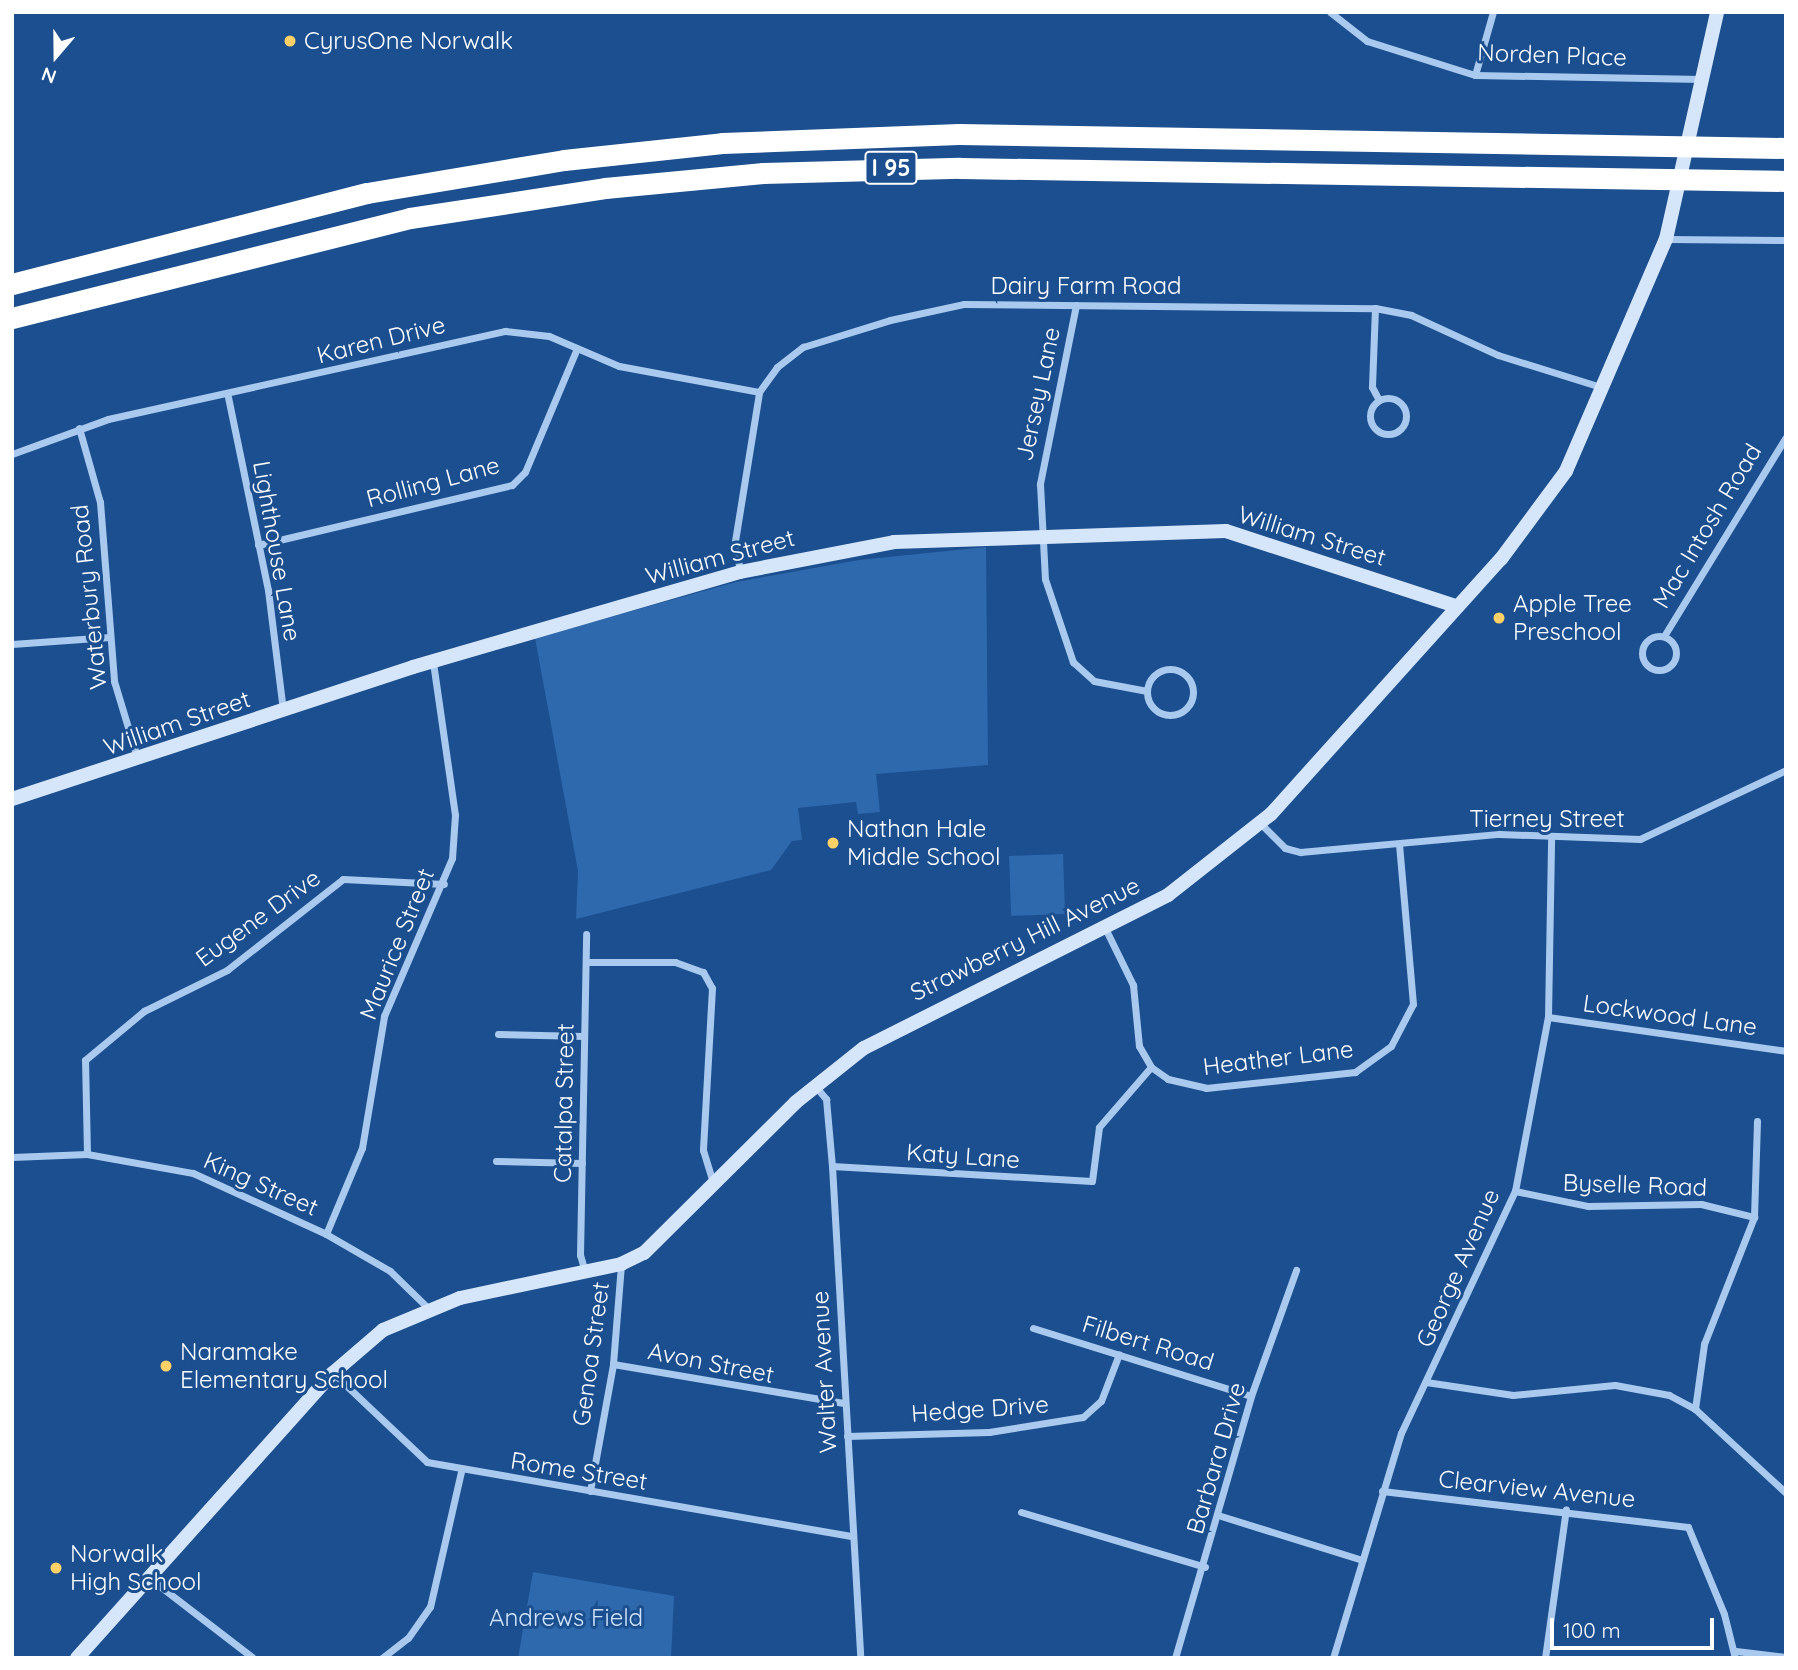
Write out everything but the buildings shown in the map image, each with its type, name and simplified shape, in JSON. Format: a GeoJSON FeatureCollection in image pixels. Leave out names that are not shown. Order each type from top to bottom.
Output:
{"type":"FeatureCollection","features":[{"type":"Feature","properties":{"kind":"highway","name":"I 95"},"geometry":{"type":"LineString","coordinates":[[12,284],[366,193],[564,160],[748,141],[959,134],[1786,148]]}},
{"type":"Feature","properties":{"kind":"highway","name":"I 95"},"geometry":{"type":"LineString","coordinates":[[12,318],[410,218],[592,190],[763,173],[999,168],[1786,181]]}},
{"type":"Feature","properties":{"kind":"main road","name":"Strawberry Hill Avenue"},"geometry":{"type":"LineString","coordinates":[[77,1658],[333,1373],[383,1330],[428,1308],[621,1264],[668,1234],[816,1087],[903,1025],[1168,895],[1260,823],[1535,515],[1606,389],[1666,239],[1696,118],[1717,12]]}},
{"type":"Feature","properties":{"kind":"main road","name":"William Street"},"geometry":{"type":"LineString","coordinates":[[12,799],[138,761],[433,661],[740,572],[894,542],[1043,533],[1226,531],[1456,606]]}},
{"type":"Feature","properties":{"kind":"street","name":"Norden Place"},"geometry":{"type":"LineString","coordinates":[[1330,12],[1367,41],[1475,75],[1702,79]]}},
{"type":"Feature","properties":{"kind":"street"},"geometry":{"type":"LineString","coordinates":[[1475,75],[1493,12]]}},
{"type":"Feature","properties":{"kind":"street"},"geometry":{"type":"LineString","coordinates":[[1666,239],[1786,240]]}},
{"type":"Feature","properties":{"kind":"street","name":"Dairy Farm Road"},"geometry":{"type":"LineString","coordinates":[[740,572],[735,541],[759,392],[776,367],[803,347],[890,320],[964,304],[1374,308],[1411,315],[1498,355],[1606,389]]}},
{"type":"Feature","properties":{"kind":"street","name":"Jersey Lane"},"geometry":{"type":"LineString","coordinates":[[1076,305],[1046,436],[1043,533],[1045,579],[1073,662],[1094,681],[1147,691]]}},
{"type":"Feature","properties":{"kind":"street"},"geometry":{"type":"LineString","coordinates":[[1374,308],[1372,387],[1378,400]]}},
{"type":"Feature","properties":{"kind":"street","name":"Karen Drive"},"geometry":{"type":"LineString","coordinates":[[12,454],[79,428],[228,397],[505,331],[529,332],[619,366],[759,392]]}},
{"type":"Feature","properties":{"kind":"street","name":"Rolling Lane"},"geometry":{"type":"LineString","coordinates":[[258,545],[512,485],[525,472],[577,348]]}},
{"type":"Feature","properties":{"kind":"street","name":"Lighthouse Lane"},"geometry":{"type":"LineString","coordinates":[[228,397],[258,545],[283,711]]}},
{"type":"Feature","properties":{"kind":"street"},"geometry":{"type":"LineString","coordinates":[[1378,400],[1401,403],[1405,420],[1399,430],[1388,434],[1373,426],[1369,415],[1378,400]]}},
{"type":"Feature","properties":{"kind":"street","name":"Waterbury Road"},"geometry":{"type":"LineString","coordinates":[[79,428],[100,502],[114,681],[138,761]]}},
{"type":"Feature","properties":{"kind":"street","name":"Mac Intosh Road"},"geometry":{"type":"LineString","coordinates":[[1664,636],[1786,437]]}},
{"type":"Feature","properties":{"kind":"street","name":"Mac Intosh Road"},"geometry":{"type":"LineString","coordinates":[[1664,636],[1674,645],[1676,659],[1667,668],[1654,670],[1643,661],[1642,648],[1651,637],[1664,636]]}},
{"type":"Feature","properties":{"kind":"street"},"geometry":{"type":"LineString","coordinates":[[12,644],[110,637]]}},
{"type":"Feature","properties":{"kind":"street","name":"Maurice Street"},"geometry":{"type":"LineString","coordinates":[[326,1234],[362,1148],[384,1016],[444,884],[455,815],[433,661]]}},
{"type":"Feature","properties":{"kind":"street"},"geometry":{"type":"LineString","coordinates":[[1172,668],[1191,680],[1194,695],[1187,708],[1165,714],[1152,706],[1147,691],[1157,672],[1172,668]]}},
{"type":"Feature","properties":{"kind":"street","name":"Tierney Street"},"geometry":{"type":"LineString","coordinates":[[1260,823],[1285,848],[1300,852],[1499,834],[1640,839],[1786,770]]}},
{"type":"Feature","properties":{"kind":"street","name":"George Avenue"},"geometry":{"type":"LineString","coordinates":[[1333,1658],[1382,1491],[1426,1382],[1515,1191],[1548,1017],[1551,837]]}},
{"type":"Feature","properties":{"kind":"street","name":"Heather Lane"},"geometry":{"type":"LineString","coordinates":[[1151,1067],[1186,1087],[1206,1088],[1355,1072],[1374,1064],[1405,1026],[1413,1004],[1399,845]]}},
{"type":"Feature","properties":{"kind":"street","name":"Eugene Drive"},"geometry":{"type":"LineString","coordinates":[[87,1154],[85,1060],[144,1011],[228,970],[343,879],[444,884]]}},
{"type":"Feature","properties":{"kind":"street"},"geometry":{"type":"LineString","coordinates":[[1104,928],[1133,985],[1136,1035],[1151,1067]]}},
{"type":"Feature","properties":{"kind":"street","name":"Catalpa Street"},"geometry":{"type":"LineString","coordinates":[[585,1273],[582,1163],[586,934]]}},
{"type":"Feature","properties":{"kind":"street"},"geometry":{"type":"LineString","coordinates":[[586,962],[675,962],[704,972],[712,988],[703,1150],[714,1187]]}},
{"type":"Feature","properties":{"kind":"street","name":"Lockwood Lane"},"geometry":{"type":"LineString","coordinates":[[1548,1017],[1786,1051]]}},
{"type":"Feature","properties":{"kind":"street"},"geometry":{"type":"LineString","coordinates":[[498,1034],[584,1036]]}},
{"type":"Feature","properties":{"kind":"street","name":"Katy Lane"},"geometry":{"type":"LineString","coordinates":[[832,1166],[1092,1181],[1099,1127],[1151,1067]]}},
{"type":"Feature","properties":{"kind":"street","name":"Walter Avenue"},"geometry":{"type":"LineString","coordinates":[[816,1087],[826,1099],[832,1166],[860,1658]]}},
{"type":"Feature","properties":{"kind":"street"},"geometry":{"type":"LineString","coordinates":[[1695,1409],[1704,1344],[1754,1217],[1757,1121]]}},
{"type":"Feature","properties":{"kind":"street","name":"King Street"},"geometry":{"type":"LineString","coordinates":[[12,1157],[87,1154],[194,1173],[326,1234],[390,1271],[428,1308]]}},
{"type":"Feature","properties":{"kind":"street"},"geometry":{"type":"LineString","coordinates":[[496,1161],[582,1163]]}},
{"type":"Feature","properties":{"kind":"street","name":"Byselle Road"},"geometry":{"type":"LineString","coordinates":[[1515,1191],[1588,1206],[1701,1204],[1754,1217]]}},
{"type":"Feature","properties":{"kind":"street","name":"Genoa Street"},"geometry":{"type":"LineString","coordinates":[[590,1491],[613,1364],[621,1264]]}},
{"type":"Feature","properties":{"kind":"street","name":"Barbara Drive"},"geometry":{"type":"LineString","coordinates":[[1175,1658],[1221,1516],[1251,1396],[1296,1270]]}},
{"type":"Feature","properties":{"kind":"street","name":"Filbert Road"},"geometry":{"type":"LineString","coordinates":[[1032,1328],[1251,1396]]}},
{"type":"Feature","properties":{"kind":"street","name":"Hedge Drive"},"geometry":{"type":"LineString","coordinates":[[847,1436],[989,1432],[1083,1417],[1101,1401],[1118,1354]]}},
{"type":"Feature","properties":{"kind":"street","name":"Avon Street"},"geometry":{"type":"LineString","coordinates":[[613,1364],[844,1403]]}},
{"type":"Feature","properties":{"kind":"street","name":"Rome Street"},"geometry":{"type":"LineString","coordinates":[[333,1373],[404,1446],[427,1462],[461,1472],[853,1536]]}},
{"type":"Feature","properties":{"kind":"street"},"geometry":{"type":"LineString","coordinates":[[1426,1382],[1513,1395],[1615,1385],[1660,1392],[1695,1409],[1786,1493]]}},
{"type":"Feature","properties":{"kind":"street"},"geometry":{"type":"LineString","coordinates":[[382,1658],[408,1638],[430,1607],[461,1472]]}},
{"type":"Feature","properties":{"kind":"street","name":"Clearview Avenue"},"geometry":{"type":"LineString","coordinates":[[1382,1491],[1566,1509],[1688,1527],[1735,1654]]}},
{"type":"Feature","properties":{"kind":"street"},"geometry":{"type":"LineString","coordinates":[[1545,1658],[1566,1509]]}},
{"type":"Feature","properties":{"kind":"street"},"geometry":{"type":"LineString","coordinates":[[1021,1512],[1205,1567]]}},
{"type":"Feature","properties":{"kind":"street"},"geometry":{"type":"LineString","coordinates":[[1221,1516],[1362,1560]]}},
{"type":"Feature","properties":{"kind":"street"},"geometry":{"type":"LineString","coordinates":[[148,1577],[253,1658]]}},
{"type":"Feature","properties":{"kind":"street"},"geometry":{"type":"LineString","coordinates":[[1735,1654],[1786,1657]]}},
{"type":"Feature","properties":{"kind":"green space","name":"Nathan Hale Middle School"},"geometry":{"type":"Polygon","coordinates":[[[986,547],[988,765],[876,774],[880,812],[858,814],[856,802],[798,808],[802,840],[792,841],[771,870],[576,919],[578,871],[535,638],[736,582],[859,560],[986,547]]]}},
{"type":"Feature","properties":{"kind":"green space"},"geometry":{"type":"Polygon","coordinates":[[[1063,854],[1065,914],[1011,916],[1009,856],[1063,854]]]}},
{"type":"Feature","properties":{"kind":"green space","name":"Andrews Field"},"geometry":{"type":"Polygon","coordinates":[[[533,1572],[674,1596],[671,1658],[518,1658],[533,1572]]]}},
{"type":"Feature","properties":{"kind":"place","name":"CyrusOne Norwalk"},"geometry":{"type":"Point","coordinates":[290,41]}},
{"type":"Feature","properties":{"kind":"place","name":"Apple Tree Preschool"},"geometry":{"type":"Point","coordinates":[1499,618]}},
{"type":"Feature","properties":{"kind":"place","name":"Nathan Hale Middle School"},"geometry":{"type":"Point","coordinates":[833,843]}},
{"type":"Feature","properties":{"kind":"place","name":"Naramake Elementary School"},"geometry":{"type":"Point","coordinates":[166,1366]}},
{"type":"Feature","properties":{"kind":"place","name":"Norwalk High School"},"geometry":{"type":"Point","coordinates":[56,1568]}}]}
